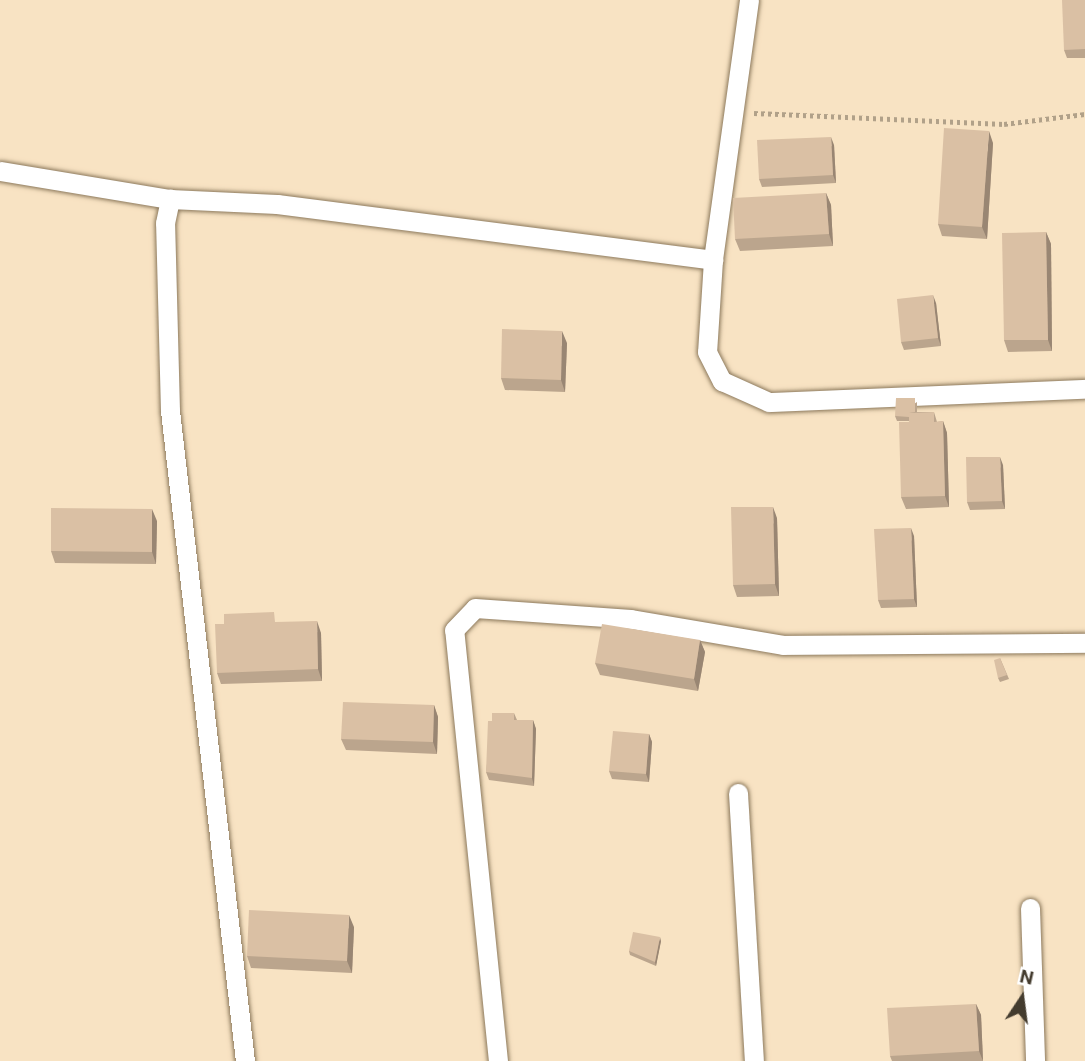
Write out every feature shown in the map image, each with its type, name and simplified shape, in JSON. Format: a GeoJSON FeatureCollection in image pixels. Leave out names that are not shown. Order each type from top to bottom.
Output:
{"type":"FeatureCollection","features":[{"type":"Feature","properties":{"kind":"street"},"geometry":{"type":"LineString","coordinates":[[749,0],[713,260],[706,352],[722,381],[769,402],[1085,389]]}},
{"type":"Feature","properties":{"kind":"street"},"geometry":{"type":"LineString","coordinates":[[0,171],[170,200],[277,204],[713,260]]}},
{"type":"Feature","properties":{"kind":"street"},"geometry":{"type":"LineString","coordinates":[[170,200],[165,223],[170,411],[245,1061]]}},
{"type":"Feature","properties":{"kind":"street"},"geometry":{"type":"LineString","coordinates":[[498,1061],[454,630],[475,608],[631,619],[783,645],[1085,643]]}},
{"type":"Feature","properties":{"kind":"street"},"geometry":{"type":"LineString","coordinates":[[738,793],[754,1061]]}},
{"type":"Feature","properties":{"kind":"street"},"geometry":{"type":"LineString","coordinates":[[1030,908],[1035,1061]]}},
{"type":"Feature","properties":{"kind":"path"},"geometry":{"type":"LineString","coordinates":[[733,113],[1004,124],[1085,114]]}},
{"type":"Feature","properties":{"kind":"building"},"geometry":{"type":"Polygon","coordinates":[[[1062,0],[1085,0],[1085,49],[1064,50],[1062,0]]]}},
{"type":"Feature","properties":{"kind":"building"},"geometry":{"type":"Polygon","coordinates":[[[944,128],[989,131],[982,227],[938,224],[944,128]]]}},
{"type":"Feature","properties":{"kind":"building"},"geometry":{"type":"Polygon","coordinates":[[[831,137],[833,175],[759,179],[757,140],[831,137]]]}},
{"type":"Feature","properties":{"kind":"building"},"geometry":{"type":"Polygon","coordinates":[[[826,193],[829,234],[735,239],[733,198],[826,193]]]}},
{"type":"Feature","properties":{"kind":"building"},"geometry":{"type":"Polygon","coordinates":[[[1046,232],[1048,340],[1004,340],[1002,233],[1046,232]]]}},
{"type":"Feature","properties":{"kind":"building"},"geometry":{"type":"Polygon","coordinates":[[[933,295],[938,338],[901,342],[897,299],[933,295]]]}},
{"type":"Feature","properties":{"kind":"building"},"geometry":{"type":"Polygon","coordinates":[[[502,329],[562,331],[561,380],[501,378],[502,329]]]}},
{"type":"Feature","properties":{"kind":"building"},"geometry":{"type":"Polygon","coordinates":[[[896,398],[915,398],[915,412],[909,413],[909,417],[895,416],[896,398]]]}},
{"type":"Feature","properties":{"kind":"building"},"geometry":{"type":"Polygon","coordinates":[[[934,412],[934,422],[943,421],[945,496],[901,497],[899,422],[909,422],[909,413],[934,412]]]}},
{"type":"Feature","properties":{"kind":"building"},"geometry":{"type":"Polygon","coordinates":[[[966,457],[1000,457],[1002,501],[967,502],[966,457]]]}},
{"type":"Feature","properties":{"kind":"building"},"geometry":{"type":"Polygon","coordinates":[[[731,507],[773,507],[775,584],[733,585],[731,507]]]}},
{"type":"Feature","properties":{"kind":"building"},"geometry":{"type":"Polygon","coordinates":[[[51,508],[152,509],[152,552],[51,551],[51,508]]]}},
{"type":"Feature","properties":{"kind":"building"},"geometry":{"type":"Polygon","coordinates":[[[911,528],[914,599],[878,600],[874,529],[911,528]]]}},
{"type":"Feature","properties":{"kind":"building"},"geometry":{"type":"Polygon","coordinates":[[[274,612],[275,622],[317,621],[318,669],[217,673],[215,624],[224,624],[224,614],[274,612]]]}},
{"type":"Feature","properties":{"kind":"building"},"geometry":{"type":"Polygon","coordinates":[[[602,624],[700,640],[694,679],[595,663],[602,624]]]}},
{"type":"Feature","properties":{"kind":"building"},"geometry":{"type":"Polygon","coordinates":[[[1000,658],[1007,675],[998,678],[994,660],[1000,658]]]}},
{"type":"Feature","properties":{"kind":"building"},"geometry":{"type":"Polygon","coordinates":[[[343,702],[434,705],[433,742],[341,739],[343,702]]]}},
{"type":"Feature","properties":{"kind":"building"},"geometry":{"type":"Polygon","coordinates":[[[492,713],[514,713],[514,720],[533,720],[532,778],[486,772],[488,721],[492,721],[492,713]]]}},
{"type":"Feature","properties":{"kind":"building"},"geometry":{"type":"Polygon","coordinates":[[[613,731],[649,734],[646,774],[609,771],[613,731]]]}},
{"type":"Feature","properties":{"kind":"building"},"geometry":{"type":"Polygon","coordinates":[[[249,910],[349,915],[347,961],[247,956],[249,910]]]}},
{"type":"Feature","properties":{"kind":"building"},"geometry":{"type":"Polygon","coordinates":[[[633,932],[660,937],[655,962],[629,951],[633,932]]]}},
{"type":"Feature","properties":{"kind":"building"},"geometry":{"type":"Polygon","coordinates":[[[976,1004],[979,1051],[890,1056],[887,1008],[976,1004]]]}}]}
